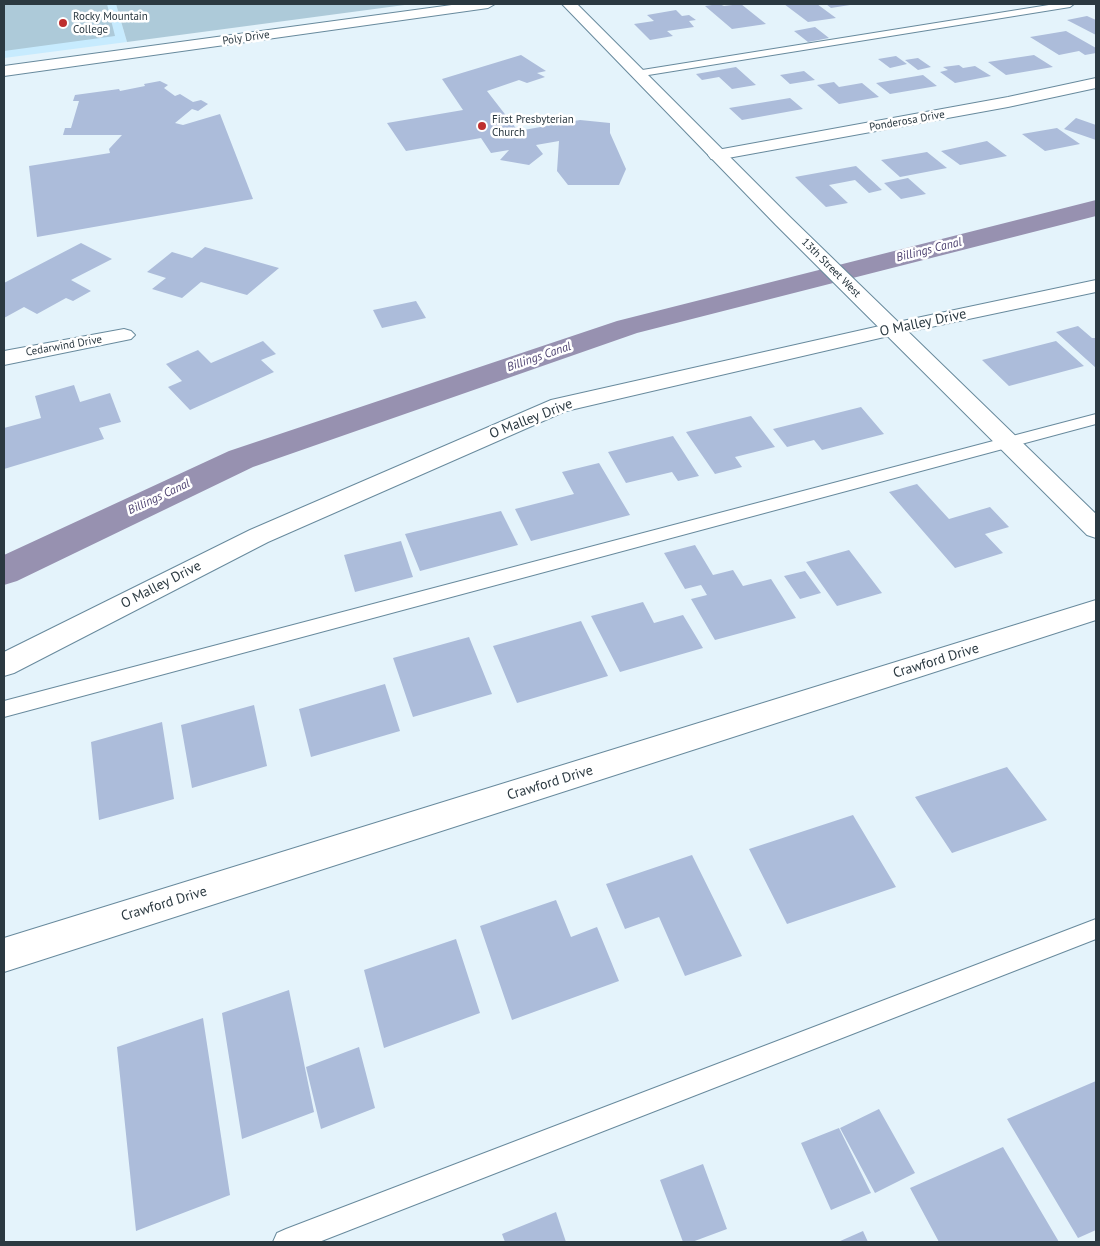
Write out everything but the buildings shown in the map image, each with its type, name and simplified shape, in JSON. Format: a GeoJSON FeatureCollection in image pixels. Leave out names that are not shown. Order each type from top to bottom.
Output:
{"type":"FeatureCollection","features":[{"type":"Feature","properties":{"kind":"street","name":"Poly Drive"},"geometry":{"type":"LineString","coordinates":[[4,71],[488,4]]}},
{"type":"Feature","properties":{"kind":"street","name":"13th Street West"},"geometry":{"type":"LineString","coordinates":[[569,4],[717,155],[1096,529]]}},
{"type":"Feature","properties":{"kind":"street","name":"Ponderosa Drive"},"geometry":{"type":"LineString","coordinates":[[717,155],[1008,102],[1096,83]]}},
{"type":"Feature","properties":{"kind":"street","name":"O Malley Drive"},"geometry":{"type":"LineString","coordinates":[[4,665],[259,536],[558,405],[893,329],[1096,286]]}},
{"type":"Feature","properties":{"kind":"street","name":"Cedarwind Drive"},"geometry":{"type":"LineString","coordinates":[[4,358],[124,335]]}},
{"type":"Feature","properties":{"kind":"street","name":"Crawford Drive"},"geometry":{"type":"LineString","coordinates":[[4,955],[1096,610]]}},
{"type":"Feature","properties":{"kind":"lane"},"geometry":{"type":"LineString","coordinates":[[636,74],[1070,4]]}},
{"type":"Feature","properties":{"kind":"lane"},"geometry":{"type":"LineString","coordinates":[[4,709],[1096,419]]}},
{"type":"Feature","properties":{"kind":"lane"},"geometry":{"type":"LineString","coordinates":[[286,1242],[1096,929]]}},
{"type":"Feature","properties":{"kind":"shaded area","name":"Rocky Mountain College"},"geometry":{"type":"Polygon","coordinates":[[[4,4],[116,4],[127,42],[4,58],[4,4]]]}},
{"type":"Feature","properties":{"kind":"shaded area","name":"Rocky Mountain College"},"geometry":{"type":"Polygon","coordinates":[[[4,4],[107,4],[115,36],[4,51],[4,4]]]}},
{"type":"Feature","properties":{"kind":"shaded area"},"geometry":{"type":"Polygon","coordinates":[[[116,4],[412,4],[127,42],[116,4]]]}},
{"type":"Feature","properties":{"kind":"waterway","name":"Billings Canal"},"geometry":{"type":"LineString","coordinates":[[4,571],[241,459],[627,327],[1096,208]]}},
{"type":"Feature","properties":{"kind":"place","name":"Rocky Mountain College"},"geometry":{"type":"Point","coordinates":[63,23]}},
{"type":"Feature","properties":{"kind":"place","name":"First Presbyterian Church"},"geometry":{"type":"Point","coordinates":[482,126]}}]}
